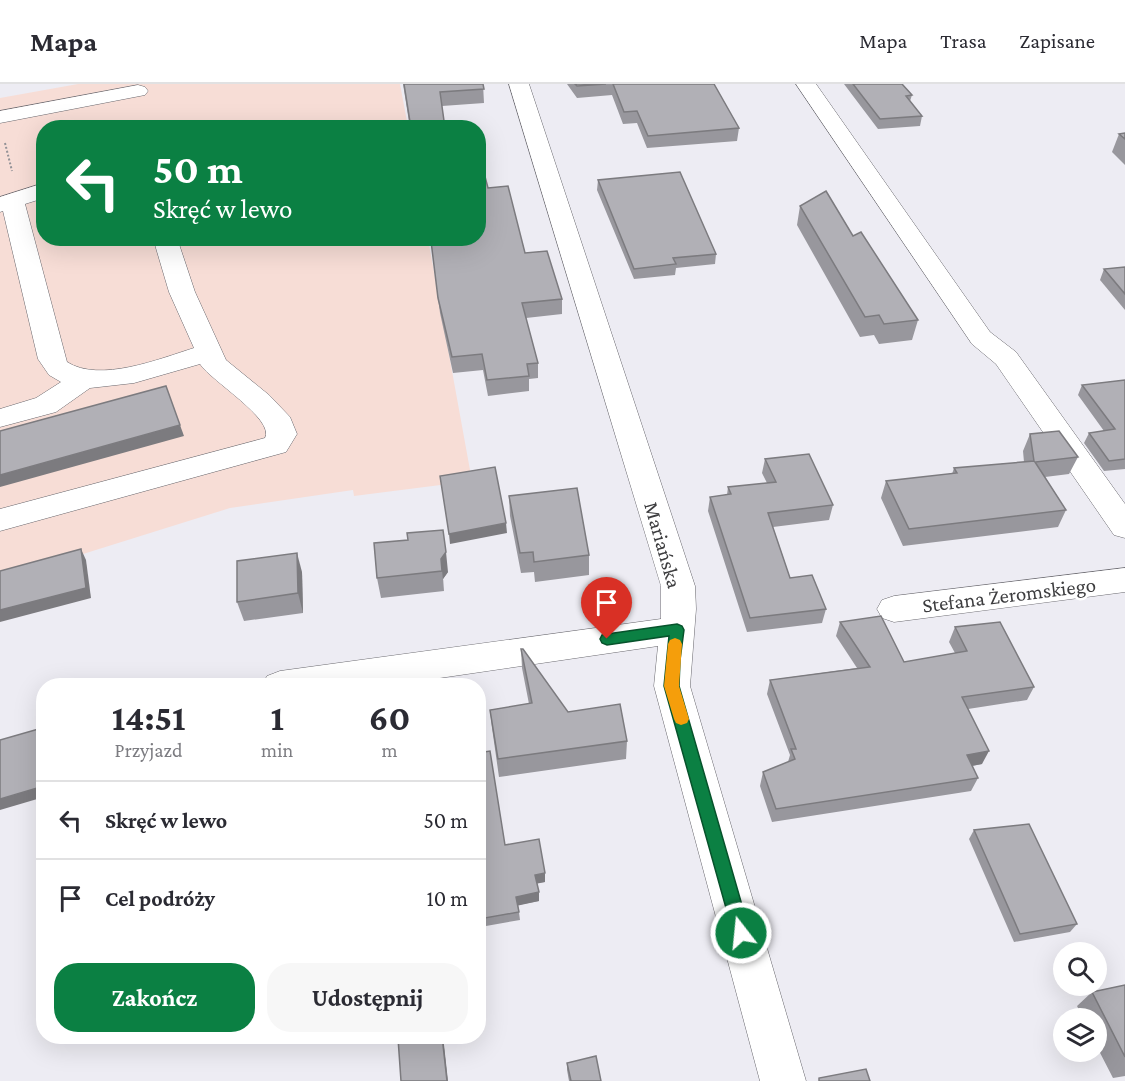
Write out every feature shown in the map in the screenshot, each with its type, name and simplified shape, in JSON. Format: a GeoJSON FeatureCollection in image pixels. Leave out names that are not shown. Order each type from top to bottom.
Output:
{"type":"FeatureCollection","features":[{"type":"Feature","properties":{"kind":"street","name":"Mariańska"},"geometry":{"type":"LineString","coordinates":[[519,84],[678,586],[672,686],[783,1081]]}},
{"type":"Feature","properties":{"kind":"street"},"geometry":{"type":"LineString","coordinates":[[806,84],[981,338],[1006,358],[1125,527]]}},
{"type":"Feature","properties":{"kind":"street"},"geometry":{"type":"LineString","coordinates":[[2,127],[138,91]]}},
{"type":"Feature","properties":{"kind":"street"},"geometry":{"type":"LineString","coordinates":[[36,191],[9,195],[52,359],[58,370],[86,378],[111,379],[210,352]]}},
{"type":"Feature","properties":{"kind":"street"},"geometry":{"type":"LineString","coordinates":[[0,520],[276,445],[282,434],[280,424],[259,401],[214,364],[182,292],[168,246]]}},
{"type":"Feature","properties":{"kind":"street"},"geometry":{"type":"LineString","coordinates":[[0,418],[46,405],[86,378]]}},
{"type":"Feature","properties":{"kind":"street","name":"Stefana Żeromskiego"},"geometry":{"type":"LineString","coordinates":[[894,609],[1125,580]]}},
{"type":"Feature","properties":{"kind":"street"},"geometry":{"type":"LineString","coordinates":[[337,678],[677,630]]}},
{"type":"Feature","properties":{"kind":"path"},"geometry":{"type":"LineString","coordinates":[[2,127],[9,195]]}},
{"type":"Feature","properties":{"kind":"shaded area"},"geometry":{"type":"Polygon","coordinates":[[[78,84],[400,84],[407,120],[36,120],[36,246],[429,246],[472,481],[354,496],[353,490],[230,508],[0,580],[0,98],[78,84]]]}},
{"type":"Feature","properties":{"kind":"building"},"geometry":{"type":"Polygon","coordinates":[[[404,84],[483,84],[484,89],[440,92],[444,120],[410,120],[404,84]]]}},
{"type":"Feature","properties":{"kind":"building"},"geometry":{"type":"Polygon","coordinates":[[[575,84],[606,84],[577,86],[575,84]]]}},
{"type":"Feature","properties":{"kind":"building"},"geometry":{"type":"Polygon","coordinates":[[[613,84],[714,84],[739,128],[648,136],[637,111],[624,112],[613,84]]]}},
{"type":"Feature","properties":{"kind":"building"},"geometry":{"type":"Polygon","coordinates":[[[853,84],[902,84],[912,95],[906,96],[922,116],[880,119],[853,84]]]}},
{"type":"Feature","properties":{"kind":"building"},"geometry":{"type":"Polygon","coordinates":[[[680,172],[716,254],[673,258],[676,264],[634,269],[598,180],[680,172]]]}},
{"type":"Feature","properties":{"kind":"building"},"geometry":{"type":"Polygon","coordinates":[[[486,180],[488,188],[508,186],[525,253],[547,251],[562,299],[522,303],[538,363],[527,364],[529,376],[487,380],[482,354],[452,357],[438,298],[432,246],[486,246],[486,180]]]}},
{"type":"Feature","properties":{"kind":"building"},"geometry":{"type":"Polygon","coordinates":[[[826,191],[853,236],[861,232],[918,320],[884,324],[879,315],[865,317],[800,206],[826,191]]]}},
{"type":"Feature","properties":{"kind":"building"},"geometry":{"type":"Polygon","coordinates":[[[1125,267],[1125,294],[1104,269],[1125,267]]]}},
{"type":"Feature","properties":{"kind":"building"},"geometry":{"type":"Polygon","coordinates":[[[1125,380],[1125,459],[1109,461],[1089,433],[1115,429],[1082,385],[1125,380]]]}},
{"type":"Feature","properties":{"kind":"building"},"geometry":{"type":"Polygon","coordinates":[[[166,386],[180,425],[0,475],[0,431],[166,386]]]}},
{"type":"Feature","properties":{"kind":"building"},"geometry":{"type":"Polygon","coordinates":[[[1059,431],[1078,457],[1035,462],[1066,510],[909,529],[886,481],[957,473],[954,468],[1034,461],[1030,434],[1059,431]]]}},
{"type":"Feature","properties":{"kind":"building"},"geometry":{"type":"Polygon","coordinates":[[[809,454],[833,505],[768,513],[790,578],[812,575],[826,609],[750,618],[710,497],[731,494],[728,487],[776,482],[765,459],[809,454]]]}},
{"type":"Feature","properties":{"kind":"building"},"geometry":{"type":"Polygon","coordinates":[[[495,467],[506,523],[449,534],[440,476],[495,467]]]}},
{"type":"Feature","properties":{"kind":"building"},"geometry":{"type":"Polygon","coordinates":[[[577,488],[589,555],[534,562],[533,552],[520,553],[509,496],[577,488]]]}},
{"type":"Feature","properties":{"kind":"building"},"geometry":{"type":"Polygon","coordinates":[[[443,530],[446,552],[441,559],[442,571],[377,578],[374,543],[408,540],[407,533],[443,530]]]}},
{"type":"Feature","properties":{"kind":"building"},"geometry":{"type":"Polygon","coordinates":[[[81,549],[86,588],[0,610],[0,571],[81,549]]]}},
{"type":"Feature","properties":{"kind":"building"},"geometry":{"type":"Polygon","coordinates":[[[297,553],[298,593],[237,602],[237,561],[297,553]]]}},
{"type":"Feature","properties":{"kind":"building"},"geometry":{"type":"Polygon","coordinates":[[[881,616],[904,662],[967,651],[955,627],[1000,622],[1034,687],[962,697],[989,751],[967,755],[978,778],[776,809],[763,772],[795,759],[791,749],[796,749],[770,680],[870,667],[840,622],[881,616]]]}},
{"type":"Feature","properties":{"kind":"building"},"geometry":{"type":"Polygon","coordinates":[[[521,649],[568,712],[620,704],[627,741],[498,759],[490,710],[532,703],[521,649]]]}},
{"type":"Feature","properties":{"kind":"building"},"geometry":{"type":"Polygon","coordinates":[[[36,730],[36,788],[0,799],[0,740],[36,730]]]}},
{"type":"Feature","properties":{"kind":"building"},"geometry":{"type":"Polygon","coordinates":[[[490,751],[505,845],[539,839],[545,873],[535,875],[539,892],[516,897],[519,912],[486,918],[486,752],[490,751]]]}},
{"type":"Feature","properties":{"kind":"building"},"geometry":{"type":"Polygon","coordinates":[[[1029,824],[1077,924],[1020,934],[974,830],[1029,824]]]}},
{"type":"Feature","properties":{"kind":"building"},"geometry":{"type":"Polygon","coordinates":[[[1125,985],[1125,1057],[1107,1022],[1107,1008],[1100,1008],[1094,996],[1107,996],[1107,989],[1125,985]]]}},
{"type":"Feature","properties":{"kind":"building"},"geometry":{"type":"Polygon","coordinates":[[[398,1044],[443,1044],[447,1081],[401,1081],[398,1044]]]}},
{"type":"Feature","properties":{"kind":"building"},"geometry":{"type":"Polygon","coordinates":[[[596,1056],[601,1081],[571,1081],[567,1063],[596,1056]]]}},
{"type":"Feature","properties":{"kind":"building"},"geometry":{"type":"Polygon","coordinates":[[[866,1069],[870,1081],[819,1081],[819,1078],[866,1069]]]}},
{"type":"Feature","properties":{"kind":"slow traffic"},"geometry":{"type":"LineString","coordinates":[[675,644],[672,660],[672,686],[681,719]]}},
{"type":"Feature","properties":{"kind":"route"},"geometry":{"type":"LineString","coordinates":[[607,639],[677,630],[672,660],[672,686],[741,933]]}}]}
